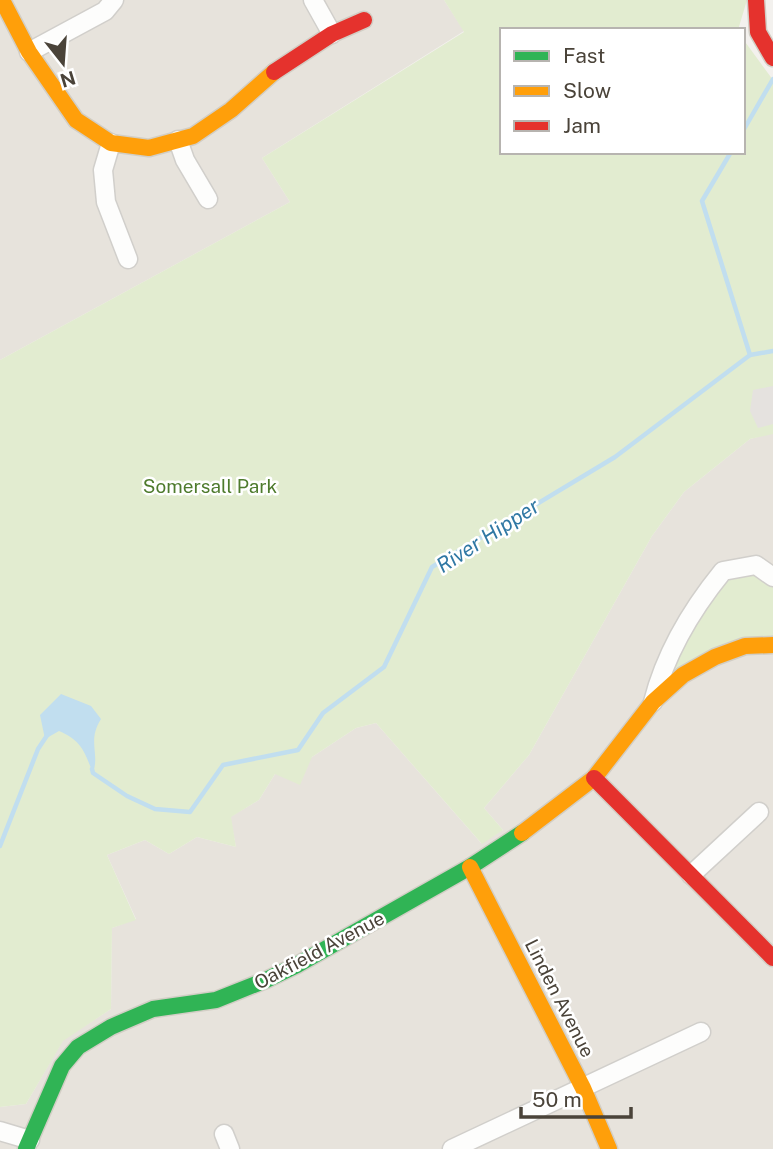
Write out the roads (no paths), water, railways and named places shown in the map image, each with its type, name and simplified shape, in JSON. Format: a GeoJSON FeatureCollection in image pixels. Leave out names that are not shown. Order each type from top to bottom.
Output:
{"type":"FeatureCollection","features":[{"type":"Feature","properties":{"kind":"street"},"geometry":{"type":"LineString","coordinates":[[2,0],[29,52],[76,120],[111,143],[149,148],[193,136],[231,110],[268,76],[332,34],[363,20]]}},
{"type":"Feature","properties":{"kind":"street"},"geometry":{"type":"LineString","coordinates":[[29,52],[105,11],[114,0]]}},
{"type":"Feature","properties":{"kind":"street"},"geometry":{"type":"LineString","coordinates":[[313,0],[332,34]]}},
{"type":"Feature","properties":{"kind":"street"},"geometry":{"type":"LineString","coordinates":[[756,0],[758,32],[771,57]]}},
{"type":"Feature","properties":{"kind":"street"},"geometry":{"type":"LineString","coordinates":[[178,140],[185,160],[208,199]]}},
{"type":"Feature","properties":{"kind":"street"},"geometry":{"type":"LineString","coordinates":[[111,143],[103,170],[106,202],[128,259]]}},
{"type":"Feature","properties":{"kind":"street"},"geometry":{"type":"LineString","coordinates":[[653,702],[659,677],[700,598],[723,571],[755,565],[773,577]]}},
{"type":"Feature","properties":{"kind":"street","name":"Oakfield Avenue"},"geometry":{"type":"LineString","coordinates":[[0,1131],[28,1145],[62,1066],[78,1047],[111,1027],[153,1010],[216,1000],[266,980],[470,867],[536,824],[594,778],[653,702],[683,675],[715,657],[745,646],[773,645]]}},
{"type":"Feature","properties":{"kind":"street"},"geometry":{"type":"LineString","coordinates":[[594,778],[773,958]]}},
{"type":"Feature","properties":{"kind":"street"},"geometry":{"type":"LineString","coordinates":[[691,875],[759,812]]}},
{"type":"Feature","properties":{"kind":"street","name":"Linden Avenue"},"geometry":{"type":"LineString","coordinates":[[470,867],[583,1088],[609,1149]]}},
{"type":"Feature","properties":{"kind":"street"},"geometry":{"type":"LineString","coordinates":[[452,1149],[701,1032]]}},
{"type":"Feature","properties":{"kind":"water"},"geometry":{"type":"Polygon","coordinates":[[[61,694],[91,706],[101,719],[94,740],[93,773],[84,753],[73,739],[59,731],[45,739],[40,715],[61,694]]]}},
{"type":"Feature","properties":{"kind":"waterway","name":"River Hipper"},"geometry":{"type":"LineString","coordinates":[[745,128],[773,79]]}},
{"type":"Feature","properties":{"kind":"waterway","name":"River Hipper"},"geometry":{"type":"LineString","coordinates":[[92,769],[93,773],[127,796],[155,809],[190,812],[223,765],[298,750],[323,713],[384,667],[432,567],[615,457],[750,355],[702,201],[730,154]]}},
{"type":"Feature","properties":{"kind":"waterway"},"geometry":{"type":"LineString","coordinates":[[750,355],[773,351]]}},
{"type":"Feature","properties":{"kind":"waterway","name":"River Hipper"},"geometry":{"type":"LineString","coordinates":[[0,846],[38,749],[48,734]]}},
{"type":"Feature","properties":{"kind":"park label","name":"Somersall Park"},"geometry":{"type":"Point","coordinates":[210,486]}}]}
